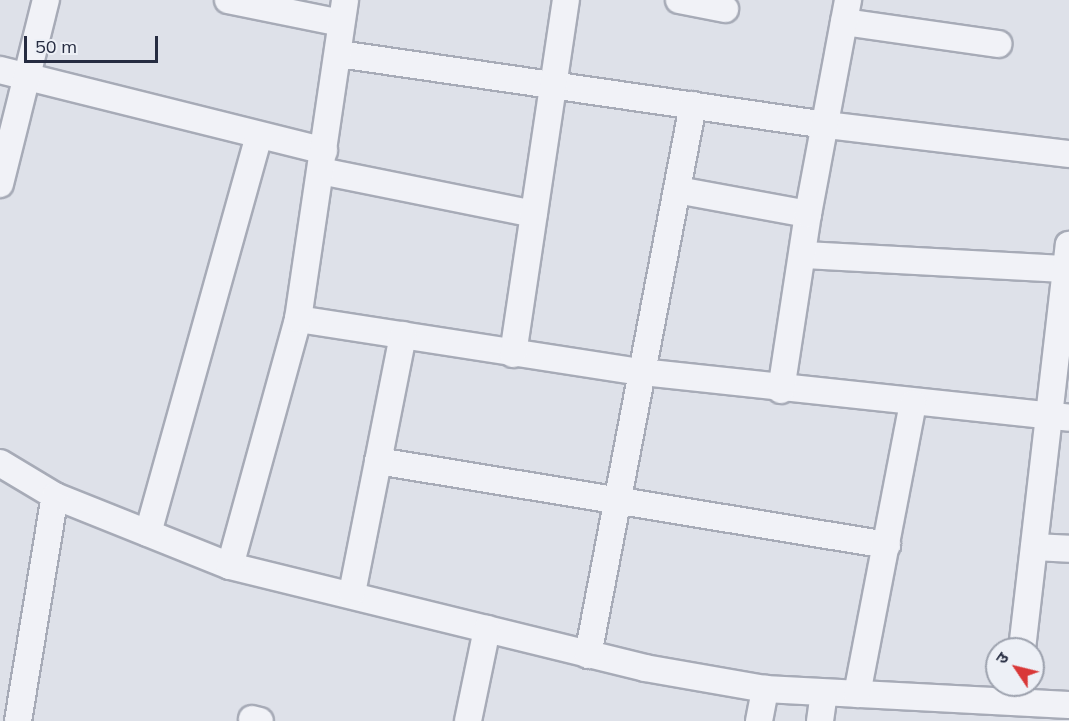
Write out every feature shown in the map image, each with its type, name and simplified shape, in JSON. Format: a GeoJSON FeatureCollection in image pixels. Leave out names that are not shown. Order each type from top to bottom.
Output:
{"type":"FeatureCollection","features":[{"type":"Feature","properties":{"kind":"street"},"geometry":{"type":"LineString","coordinates":[[0,184],[29,77],[46,0]]}},
{"type":"Feature","properties":{"kind":"street"},"geometry":{"type":"LineString","coordinates":[[228,0],[343,12],[339,54],[298,319],[230,566]]}},
{"type":"Feature","properties":{"kind":"street"},"geometry":{"type":"LineString","coordinates":[[513,354],[566,0]]}},
{"type":"Feature","properties":{"kind":"street"},"geometry":{"type":"LineString","coordinates":[[679,0],[724,9]]}},
{"type":"Feature","properties":{"kind":"street"},"geometry":{"type":"LineString","coordinates":[[781,390],[804,255],[808,214],[846,11],[998,45]]}},
{"type":"Feature","properties":{"kind":"street"},"geometry":{"type":"LineString","coordinates":[[339,54],[826,125],[1069,154]]}},
{"type":"Feature","properties":{"kind":"street"},"geometry":{"type":"LineString","coordinates":[[0,70],[259,136],[322,161],[534,214]]}},
{"type":"Feature","properties":{"kind":"street"},"geometry":{"type":"LineString","coordinates":[[588,655],[693,105]]}},
{"type":"Feature","properties":{"kind":"street"},"geometry":{"type":"LineString","coordinates":[[148,533],[259,136]]}},
{"type":"Feature","properties":{"kind":"street"},"geometry":{"type":"LineString","coordinates":[[677,190],[808,214]]}},
{"type":"Feature","properties":{"kind":"street"},"geometry":{"type":"LineString","coordinates":[[804,255],[1067,257],[1067,301],[1060,416],[1034,547],[1023,637]]}},
{"type":"Feature","properties":{"kind":"street"},"geometry":{"type":"LineString","coordinates":[[298,319],[513,354],[781,390],[1060,416]]}},
{"type":"Feature","properties":{"kind":"street"},"geometry":{"type":"LineString","coordinates":[[352,593],[403,335]]}},
{"type":"Feature","properties":{"kind":"street"},"geometry":{"type":"LineString","coordinates":[[857,694],[913,403]]}},
{"type":"Feature","properties":{"kind":"street"},"geometry":{"type":"LineString","coordinates":[[378,461],[886,544]]}},
{"type":"Feature","properties":{"kind":"street"},"geometry":{"type":"LineString","coordinates":[[0,463],[55,496],[230,566],[352,593],[588,655],[765,689],[857,694],[920,709],[992,697]]}},
{"type":"Feature","properties":{"kind":"street"},"geometry":{"type":"LineString","coordinates":[[18,721],[55,496]]}},
{"type":"Feature","properties":{"kind":"street"},"geometry":{"type":"LineString","coordinates":[[1034,547],[1069,549]]}},
{"type":"Feature","properties":{"kind":"street"},"geometry":{"type":"LineString","coordinates":[[468,721],[487,629]]}},
{"type":"Feature","properties":{"kind":"street"},"geometry":{"type":"LineString","coordinates":[[759,721],[765,689]]}},
{"type":"Feature","properties":{"kind":"street"},"geometry":{"type":"LineString","coordinates":[[820,721],[824,693]]}},
{"type":"Feature","properties":{"kind":"street"},"geometry":{"type":"LineString","coordinates":[[1034,697],[1069,705]]}}]}
